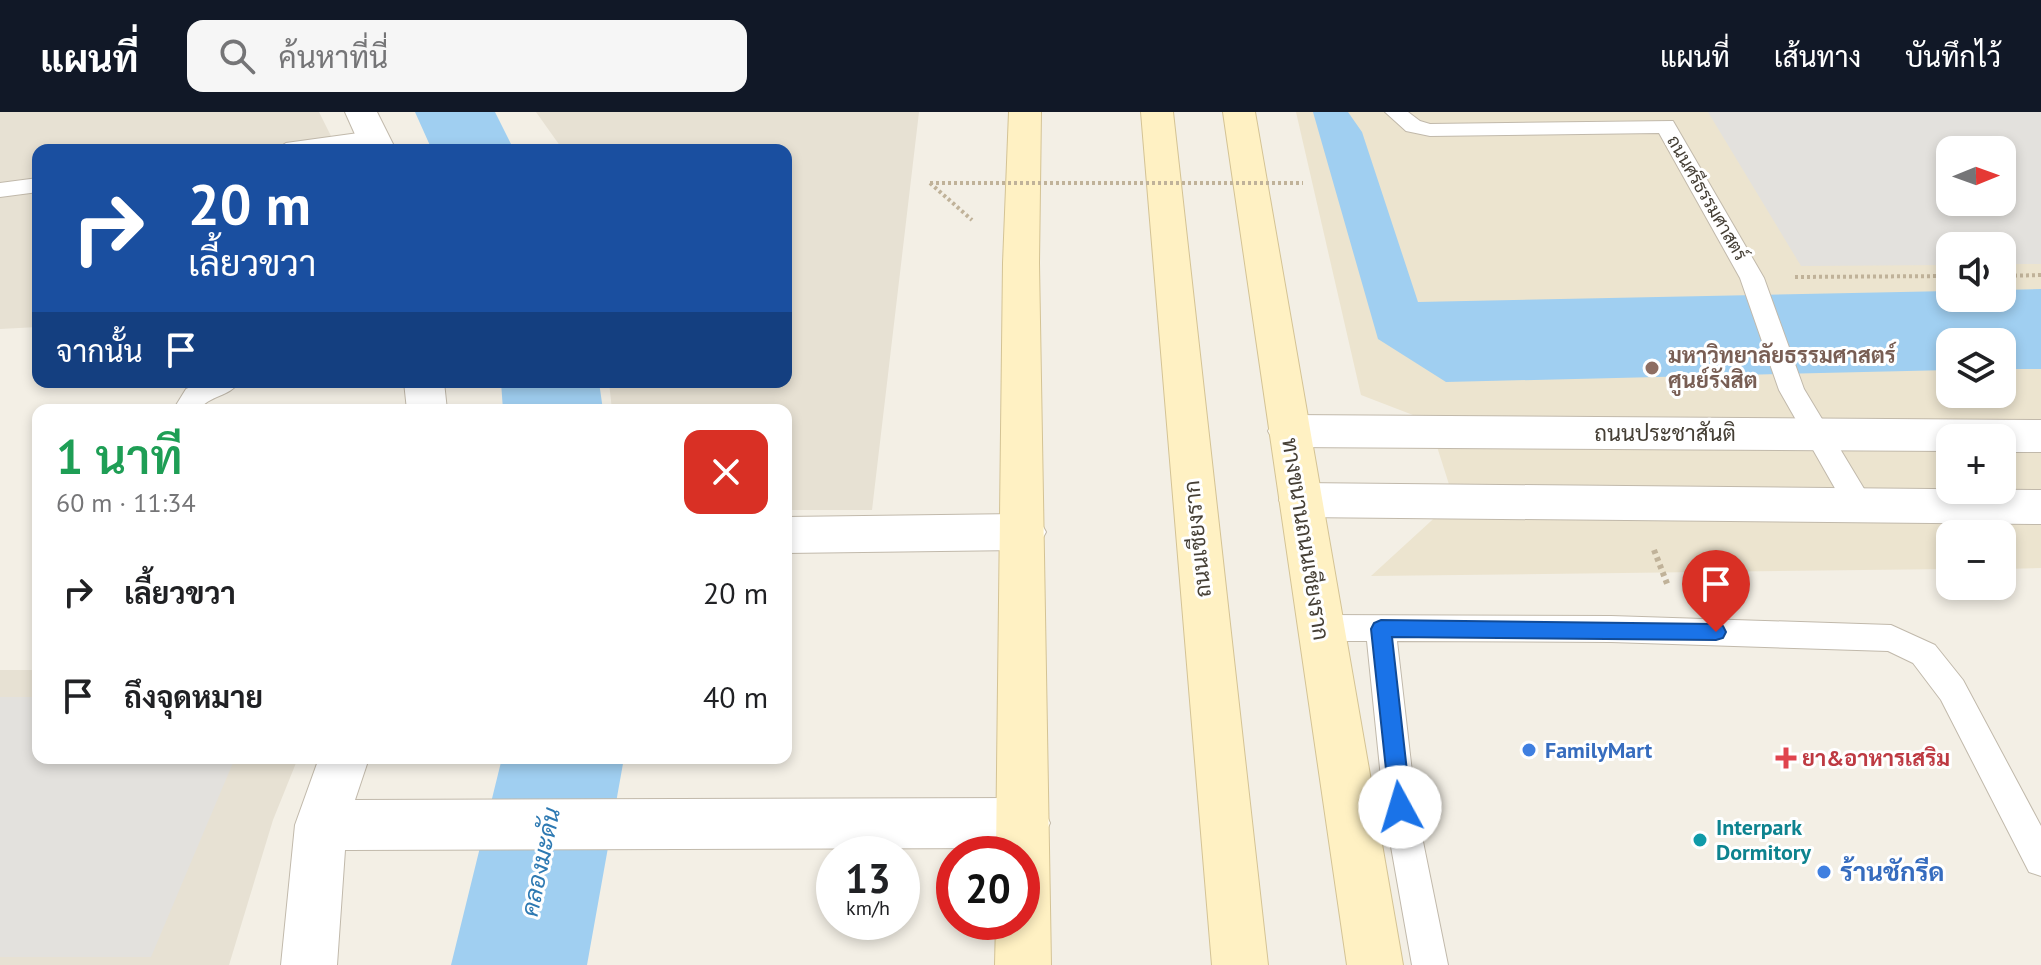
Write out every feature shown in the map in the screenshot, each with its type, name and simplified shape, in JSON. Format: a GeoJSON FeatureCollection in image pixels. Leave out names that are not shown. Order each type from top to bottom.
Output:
{"type":"FeatureCollection","features":[{"type":"Feature","properties":{"kind":"main road"},"geometry":{"type":"LineString","coordinates":[[1023,965],[1021,263],[1025,112]]}},
{"type":"Feature","properties":{"kind":"main road","name":"ถนนเชียงราก"},"geometry":{"type":"LineString","coordinates":[[1157,112],[1240,965]]}},
{"type":"Feature","properties":{"kind":"main road","name":"ทางขนานถนนเชียงราก"},"geometry":{"type":"LineString","coordinates":[[1239,112],[1375,965]]}},
{"type":"Feature","properties":{"kind":"street","name":"ถนนประชาสันติ"},"geometry":{"type":"LineString","coordinates":[[1289,431],[2041,436]]}},
{"type":"Feature","properties":{"kind":"street"},"geometry":{"type":"LineString","coordinates":[[1300,500],[1779,507],[2041,507]]}},
{"type":"Feature","properties":{"kind":"street"},"geometry":{"type":"LineString","coordinates":[[792,535],[1024,532]]}},
{"type":"Feature","properties":{"kind":"street"},"geometry":{"type":"LineString","coordinates":[[309,965],[345,825],[344,764]]}},
{"type":"Feature","properties":{"kind":"street"},"geometry":{"type":"LineString","coordinates":[[345,825],[1024,823]]}},
{"type":"Feature","properties":{"kind":"lane","name":"ถนนศรีธรรมศาสตร์"},"geometry":{"type":"LineString","coordinates":[[1395,112],[1413,126],[1430,130],[1666,126],[1752,278],[1792,390],[1859,505]]}},
{"type":"Feature","properties":{"kind":"lane"},"geometry":{"type":"LineString","coordinates":[[316,144],[371,133]]}},
{"type":"Feature","properties":{"kind":"lane"},"geometry":{"type":"LineString","coordinates":[[0,190],[32,186]]}},
{"type":"Feature","properties":{"kind":"lane"},"geometry":{"type":"LineString","coordinates":[[190,404],[195,396],[213,388]]}},
{"type":"Feature","properties":{"kind":"lane"},"geometry":{"type":"LineString","coordinates":[[1320,628],[1611,629],[1891,638],[1924,654],[1952,690],[2041,860]]}},
{"type":"Feature","properties":{"kind":"lane"},"geometry":{"type":"LineString","coordinates":[[1381,629],[1400,807],[1430,965]]}},
{"type":"Feature","properties":{"kind":"path"},"geometry":{"type":"LineString","coordinates":[[930,183],[1303,183]]}},
{"type":"Feature","properties":{"kind":"path"},"geometry":{"type":"LineString","coordinates":[[2016,276],[2041,275]]}},
{"type":"Feature","properties":{"kind":"path"},"geometry":{"type":"LineString","coordinates":[[1752,278],[1936,276]]}},
{"type":"Feature","properties":{"kind":"shaded area"},"geometry":{"type":"Polygon","coordinates":[[[0,112],[319,112],[335,144],[32,144],[32,327],[0,329],[0,112]]]}},
{"type":"Feature","properties":{"kind":"shaded area"},"geometry":{"type":"Polygon","coordinates":[[[536,112],[919,112],[872,510],[792,510],[792,404],[611,404],[610,388],[792,388],[792,144],[559,144],[536,112]]]}},
{"type":"Feature","properties":{"kind":"shaded area","name":"มหาวิทยาลัยธรรมศาสตร์ ศูนย์รังสิต"},"geometry":{"type":"Polygon","coordinates":[[[1296,112],[2041,112],[2041,568],[2016,569],[2016,520],[1936,520],[1936,569],[1371,576],[1454,500],[1432,431],[1413,415],[1361,395],[1296,112]]]}},
{"type":"Feature","properties":{"kind":"shaded area"},"geometry":{"type":"Polygon","coordinates":[[[1708,112],[2041,112],[2041,264],[2016,264],[2016,232],[1936,232],[1936,265],[1801,266],[1708,112]]]}},
{"type":"Feature","properties":{"kind":"shaded area"},"geometry":{"type":"Polygon","coordinates":[[[0,670],[32,670],[32,764],[296,764],[273,820],[229,965],[0,965],[0,670]]]}},
{"type":"Feature","properties":{"kind":"shaded area"},"geometry":{"type":"Polygon","coordinates":[[[0,697],[32,697],[32,764],[232,764],[151,957],[0,957],[0,697]]]}},
{"type":"Feature","properties":{"kind":"water"},"geometry":{"type":"Polygon","coordinates":[[[1313,112],[1348,112],[1362,132],[1418,302],[1936,291],[1936,312],[2016,312],[2016,290],[2041,289],[2041,369],[2016,369],[2016,328],[1936,328],[1936,370],[1446,382],[1378,339],[1313,112]]]}},
{"type":"Feature","properties":{"kind":"waterway","name":"คลองมะดัน"},"geometry":{"type":"LineString","coordinates":[[455,112],[470,144]]}},
{"type":"Feature","properties":{"kind":"waterway","name":"คลองมะดัน"},"geometry":{"type":"LineString","coordinates":[[551,388],[552,404]]}},
{"type":"Feature","properties":{"kind":"waterway","name":"คลองมะดัน"},"geometry":{"type":"LineString","coordinates":[[519,965],[562,764]]}},
{"type":"Feature","properties":{"kind":"place","name":"มหาวิทยาลัยธรรมศาสตร์ ศูนย์รังสิต"},"geometry":{"type":"Point","coordinates":[1652,368]}},
{"type":"Feature","properties":{"kind":"place","name":"FamilyMart"},"geometry":{"type":"Point","coordinates":[1529,750]}},
{"type":"Feature","properties":{"kind":"place","name":"ยา&อาหารเสริม"},"geometry":{"type":"Point","coordinates":[1786,758]}},
{"type":"Feature","properties":{"kind":"place","name":"Interpark Dormitory"},"geometry":{"type":"Point","coordinates":[1700,840]}},
{"type":"Feature","properties":{"kind":"place","name":"ร้านชักรีด"},"geometry":{"type":"Point","coordinates":[1824,872]}},
{"type":"Feature","properties":{"kind":"route"},"geometry":{"type":"LineString","coordinates":[[1400,807],[1381,629],[1716,632]]}}]}
